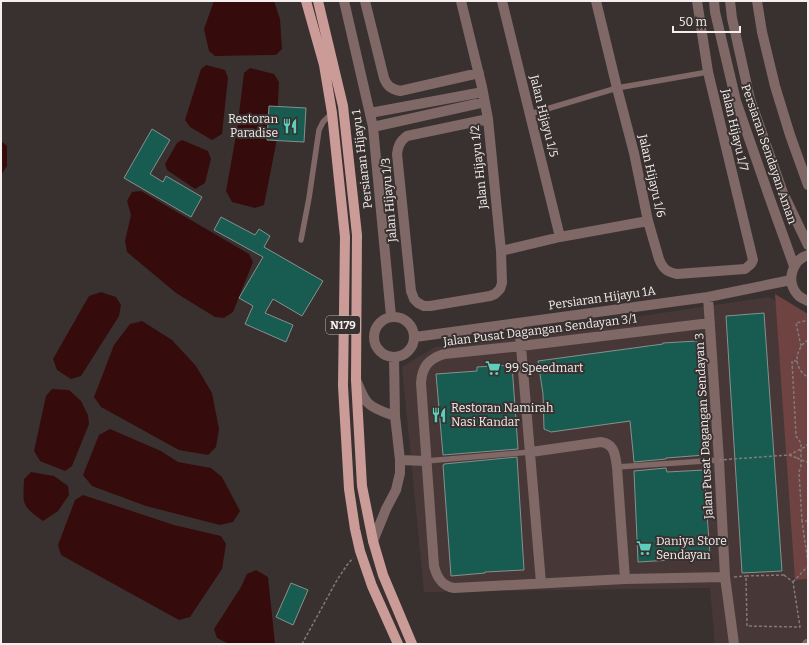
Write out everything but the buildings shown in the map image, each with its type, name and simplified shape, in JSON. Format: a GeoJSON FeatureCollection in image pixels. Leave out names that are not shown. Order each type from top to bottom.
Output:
{"type":"FeatureCollection","features":[{"type":"Feature","properties":{"kind":"main road","name":"N179"},"geometry":{"type":"LineString","coordinates":[[306,1],[324,65],[332,113],[345,237],[342,386],[349,489],[360,550],[372,586],[398,644]]}},
{"type":"Feature","properties":{"kind":"main road","name":"N179"},"geometry":{"type":"LineString","coordinates":[[318,1],[343,106],[357,235],[356,380],[362,486],[373,541],[383,574],[412,644]]}},
{"type":"Feature","properties":{"kind":"street","name":"Persiaran Hijayu 1"},"geometry":{"type":"LineString","coordinates":[[344,1],[373,127],[391,316]]}},
{"type":"Feature","properties":{"kind":"street"},"geometry":{"type":"LineString","coordinates":[[365,1],[384,78],[386,83],[394,90],[479,73]]}},
{"type":"Feature","properties":{"kind":"street","name":"Jalan Hijayu 1/2"},"geometry":{"type":"LineString","coordinates":[[459,302],[495,294],[500,289],[502,283],[501,251],[488,119],[479,73],[461,1]]}},
{"type":"Feature","properties":{"kind":"street","name":"Jalan Hijayu 1/5"},"geometry":{"type":"LineString","coordinates":[[502,1],[560,237]]}},
{"type":"Feature","properties":{"kind":"street","name":"Jalan Hijayu 1/6"},"geometry":{"type":"LineString","coordinates":[[596,1],[634,153],[648,221],[661,265],[670,272],[677,274],[745,269],[751,264]]}},
{"type":"Feature","properties":{"kind":"street","name":"Jalan Hijayu 1/7"},"geometry":{"type":"LineString","coordinates":[[697,1],[708,72],[753,260],[751,264]]}},
{"type":"Feature","properties":{"kind":"street","name":"Persiaran Sendayan Aman"},"geometry":{"type":"LineString","coordinates":[[714,1],[715,12],[736,101],[794,266]]}},
{"type":"Feature","properties":{"kind":"street","name":"Persiaran Sendayan Aman"},"geometry":{"type":"LineString","coordinates":[[730,1],[732,18],[750,99],[783,193],[808,245]]}},
{"type":"Feature","properties":{"kind":"street"},"geometry":{"type":"LineString","coordinates":[[757,1],[762,32],[775,86],[790,135],[808,185]]}},
{"type":"Feature","properties":{"kind":"street"},"geometry":{"type":"LineString","coordinates":[[370,113],[484,97]]}},
{"type":"Feature","properties":{"kind":"street"},"geometry":{"type":"LineString","coordinates":[[373,127],[484,97]]}},
{"type":"Feature","properties":{"kind":"street","name":"Jalan Hijayu 1/3"},"geometry":{"type":"LineString","coordinates":[[459,302],[424,306],[414,299],[411,291],[397,154],[398,147],[401,140],[407,136],[488,119]]}},
{"type":"Feature","properties":{"kind":"street"},"geometry":{"type":"LineString","coordinates":[[501,251],[560,237],[648,221]]}},
{"type":"Feature","properties":{"kind":"street"},"geometry":{"type":"LineString","coordinates":[[808,255],[799,260],[794,266],[791,280],[797,294],[808,301]]}},
{"type":"Feature","properties":{"kind":"street","name":"Persiaran Hijayu 1A"},"geometry":{"type":"LineString","coordinates":[[415,337],[708,296],[791,280]]}},
{"type":"Feature","properties":{"kind":"street","name":"Jalan Pusat Dagangan Sendayan 3"},"geometry":{"type":"LineString","coordinates":[[708,296],[725,577],[734,644]]}},
{"type":"Feature","properties":{"kind":"street"},"geometry":{"type":"LineString","coordinates":[[391,316],[398,316],[405,319],[414,330],[415,337],[411,349],[406,354],[394,358],[381,353],[374,342],[375,329],[379,323],[391,316]]}},
{"type":"Feature","properties":{"kind":"street"},"geometry":{"type":"LineString","coordinates":[[519,323],[541,583]]}},
{"type":"Feature","properties":{"kind":"street","name":"Jalan Pusat Dagangan Sendayan 3/1"},"geometry":{"type":"LineString","coordinates":[[710,323],[444,354],[429,361],[421,374],[421,383],[434,566],[435,573],[443,584],[454,588],[625,579],[725,577]]}},
{"type":"Feature","properties":{"kind":"street"},"geometry":{"type":"LineString","coordinates":[[373,541],[386,509],[396,490],[400,473],[395,416],[394,358]]}},
{"type":"Feature","properties":{"kind":"street"},"geometry":{"type":"LineString","coordinates":[[356,380],[365,399],[371,406],[395,416]]}},
{"type":"Feature","properties":{"kind":"street"},"geometry":{"type":"LineString","coordinates":[[530,452],[601,442],[607,443],[611,446],[614,451],[617,467],[625,579]]}},
{"type":"Feature","properties":{"kind":"street"},"geometry":{"type":"LineString","coordinates":[[400,460],[426,461]]}},
{"type":"Feature","properties":{"kind":"lane"},"geometry":{"type":"LineString","coordinates":[[530,114],[617,88],[708,72]]}},
{"type":"Feature","properties":{"kind":"lane"},"geometry":{"type":"LineString","coordinates":[[300,240],[309,198],[319,130],[323,122],[332,113]]}},
{"type":"Feature","properties":{"kind":"lane"},"geometry":{"type":"LineString","coordinates":[[426,461],[530,452]]}},
{"type":"Feature","properties":{"kind":"lane"},"geometry":{"type":"LineString","coordinates":[[617,467],[719,460]]}},
{"type":"Feature","properties":{"kind":"path"},"geometry":{"type":"LineString","coordinates":[[801,346],[796,323],[805,321],[808,322]]}},
{"type":"Feature","properties":{"kind":"path"},"geometry":{"type":"LineString","coordinates":[[808,340],[801,346],[796,358],[800,370],[808,377]]}},
{"type":"Feature","properties":{"kind":"path"},"geometry":{"type":"LineString","coordinates":[[793,582],[808,564],[802,521],[799,472],[801,466],[801,443],[796,436],[792,361],[797,361]]}},
{"type":"Feature","properties":{"kind":"path"},"geometry":{"type":"LineString","coordinates":[[719,460],[789,455],[808,444]]}},
{"type":"Feature","properties":{"kind":"path"},"geometry":{"type":"LineString","coordinates":[[789,455],[808,462]]}},
{"type":"Feature","properties":{"kind":"path"},"geometry":{"type":"LineString","coordinates":[[802,521],[808,521]]}},
{"type":"Feature","properties":{"kind":"path"},"geometry":{"type":"LineString","coordinates":[[302,644],[337,580],[360,550]]}},
{"type":"Feature","properties":{"kind":"path"},"geometry":{"type":"LineString","coordinates":[[725,577],[746,576],[784,575],[793,582],[800,627],[747,626],[746,576]]}},
{"type":"Feature","properties":{"kind":"shaded area"},"geometry":{"type":"Polygon","coordinates":[[[214,1],[274,1],[280,19],[282,49],[276,55],[215,56],[209,51],[204,29],[214,1]]]}},
{"type":"Feature","properties":{"kind":"shaded area"},"geometry":{"type":"Polygon","coordinates":[[[206,65],[225,70],[228,78],[222,134],[212,140],[190,127],[185,120],[201,69],[206,65]]]}},
{"type":"Feature","properties":{"kind":"shaded area"},"geometry":{"type":"Polygon","coordinates":[[[250,68],[274,74],[279,82],[276,144],[264,205],[255,208],[232,202],[226,191],[237,130],[244,73],[250,68]]]}},
{"type":"Feature","properties":{"kind":"shaded area"},"geometry":{"type":"Polygon","coordinates":[[[182,140],[208,151],[211,159],[205,183],[195,189],[167,170],[165,164],[177,143],[182,140]]]}},
{"type":"Feature","properties":{"kind":"shaded area"},"geometry":{"type":"Polygon","coordinates":[[[1,141],[7,146],[7,166],[1,175],[1,141]]]}},
{"type":"Feature","properties":{"kind":"shaded area"},"geometry":{"type":"Polygon","coordinates":[[[141,191],[249,254],[253,262],[233,312],[224,318],[215,317],[176,293],[127,252],[125,241],[131,215],[127,201],[132,192],[141,191]]]}},
{"type":"Feature","properties":{"kind":"shaded area"},"geometry":{"type":"Polygon","coordinates":[[[101,292],[116,297],[121,305],[119,316],[81,376],[71,379],[57,370],[53,359],[89,296],[101,292]]]}},
{"type":"Feature","properties":{"kind":"shaded area"},"geometry":{"type":"Polygon","coordinates":[[[775,294],[808,314],[808,579],[795,580],[775,294]]]}},
{"type":"Feature","properties":{"kind":"shaded area"},"geometry":{"type":"Polygon","coordinates":[[[769,297],[808,321],[808,644],[715,644],[710,588],[424,592],[402,367],[435,347],[769,297]]]}},
{"type":"Feature","properties":{"kind":"shaded area"},"geometry":{"type":"Polygon","coordinates":[[[142,321],[172,340],[196,366],[212,393],[219,429],[216,447],[208,455],[179,450],[101,407],[94,397],[114,345],[130,324],[142,321]]]}},
{"type":"Feature","properties":{"kind":"shaded area"},"geometry":{"type":"Polygon","coordinates":[[[52,389],[69,390],[81,401],[88,415],[89,424],[72,466],[65,471],[40,461],[34,451],[46,396],[52,389]]]}},
{"type":"Feature","properties":{"kind":"shaded area"},"geometry":{"type":"Polygon","coordinates":[[[110,429],[161,451],[178,462],[211,468],[222,477],[240,511],[233,522],[220,525],[146,506],[92,486],[83,475],[99,435],[110,429]]]}},
{"type":"Feature","properties":{"kind":"shaded area"},"geometry":{"type":"Polygon","coordinates":[[[31,472],[54,476],[68,486],[69,495],[58,511],[43,521],[27,508],[25,504],[23,494],[24,479],[31,472]]]}},
{"type":"Feature","properties":{"kind":"shaded area"},"geometry":{"type":"Polygon","coordinates":[[[83,495],[174,525],[221,536],[226,544],[222,569],[190,617],[179,620],[61,555],[58,545],[75,500],[83,495]]]}},
{"type":"Feature","properties":{"kind":"shaded area"},"geometry":{"type":"Polygon","coordinates":[[[256,570],[268,577],[275,644],[229,644],[217,638],[214,629],[241,587],[247,574],[256,570]]]}},
{"type":"Feature","properties":{"kind":"place","name":"Restoran Paradise"},"geometry":{"type":"Point","coordinates":[290,126]}},
{"type":"Feature","properties":{"kind":"place","name":"99 Speedmart"},"geometry":{"type":"Point","coordinates":[493,368]}},
{"type":"Feature","properties":{"kind":"place","name":"Restoran Namirah Nasi Kandar"},"geometry":{"type":"Point","coordinates":[439,415]}},
{"type":"Feature","properties":{"kind":"place","name":"Daniya Store Sendayan"},"geometry":{"type":"Point","coordinates":[644,548]}}]}
